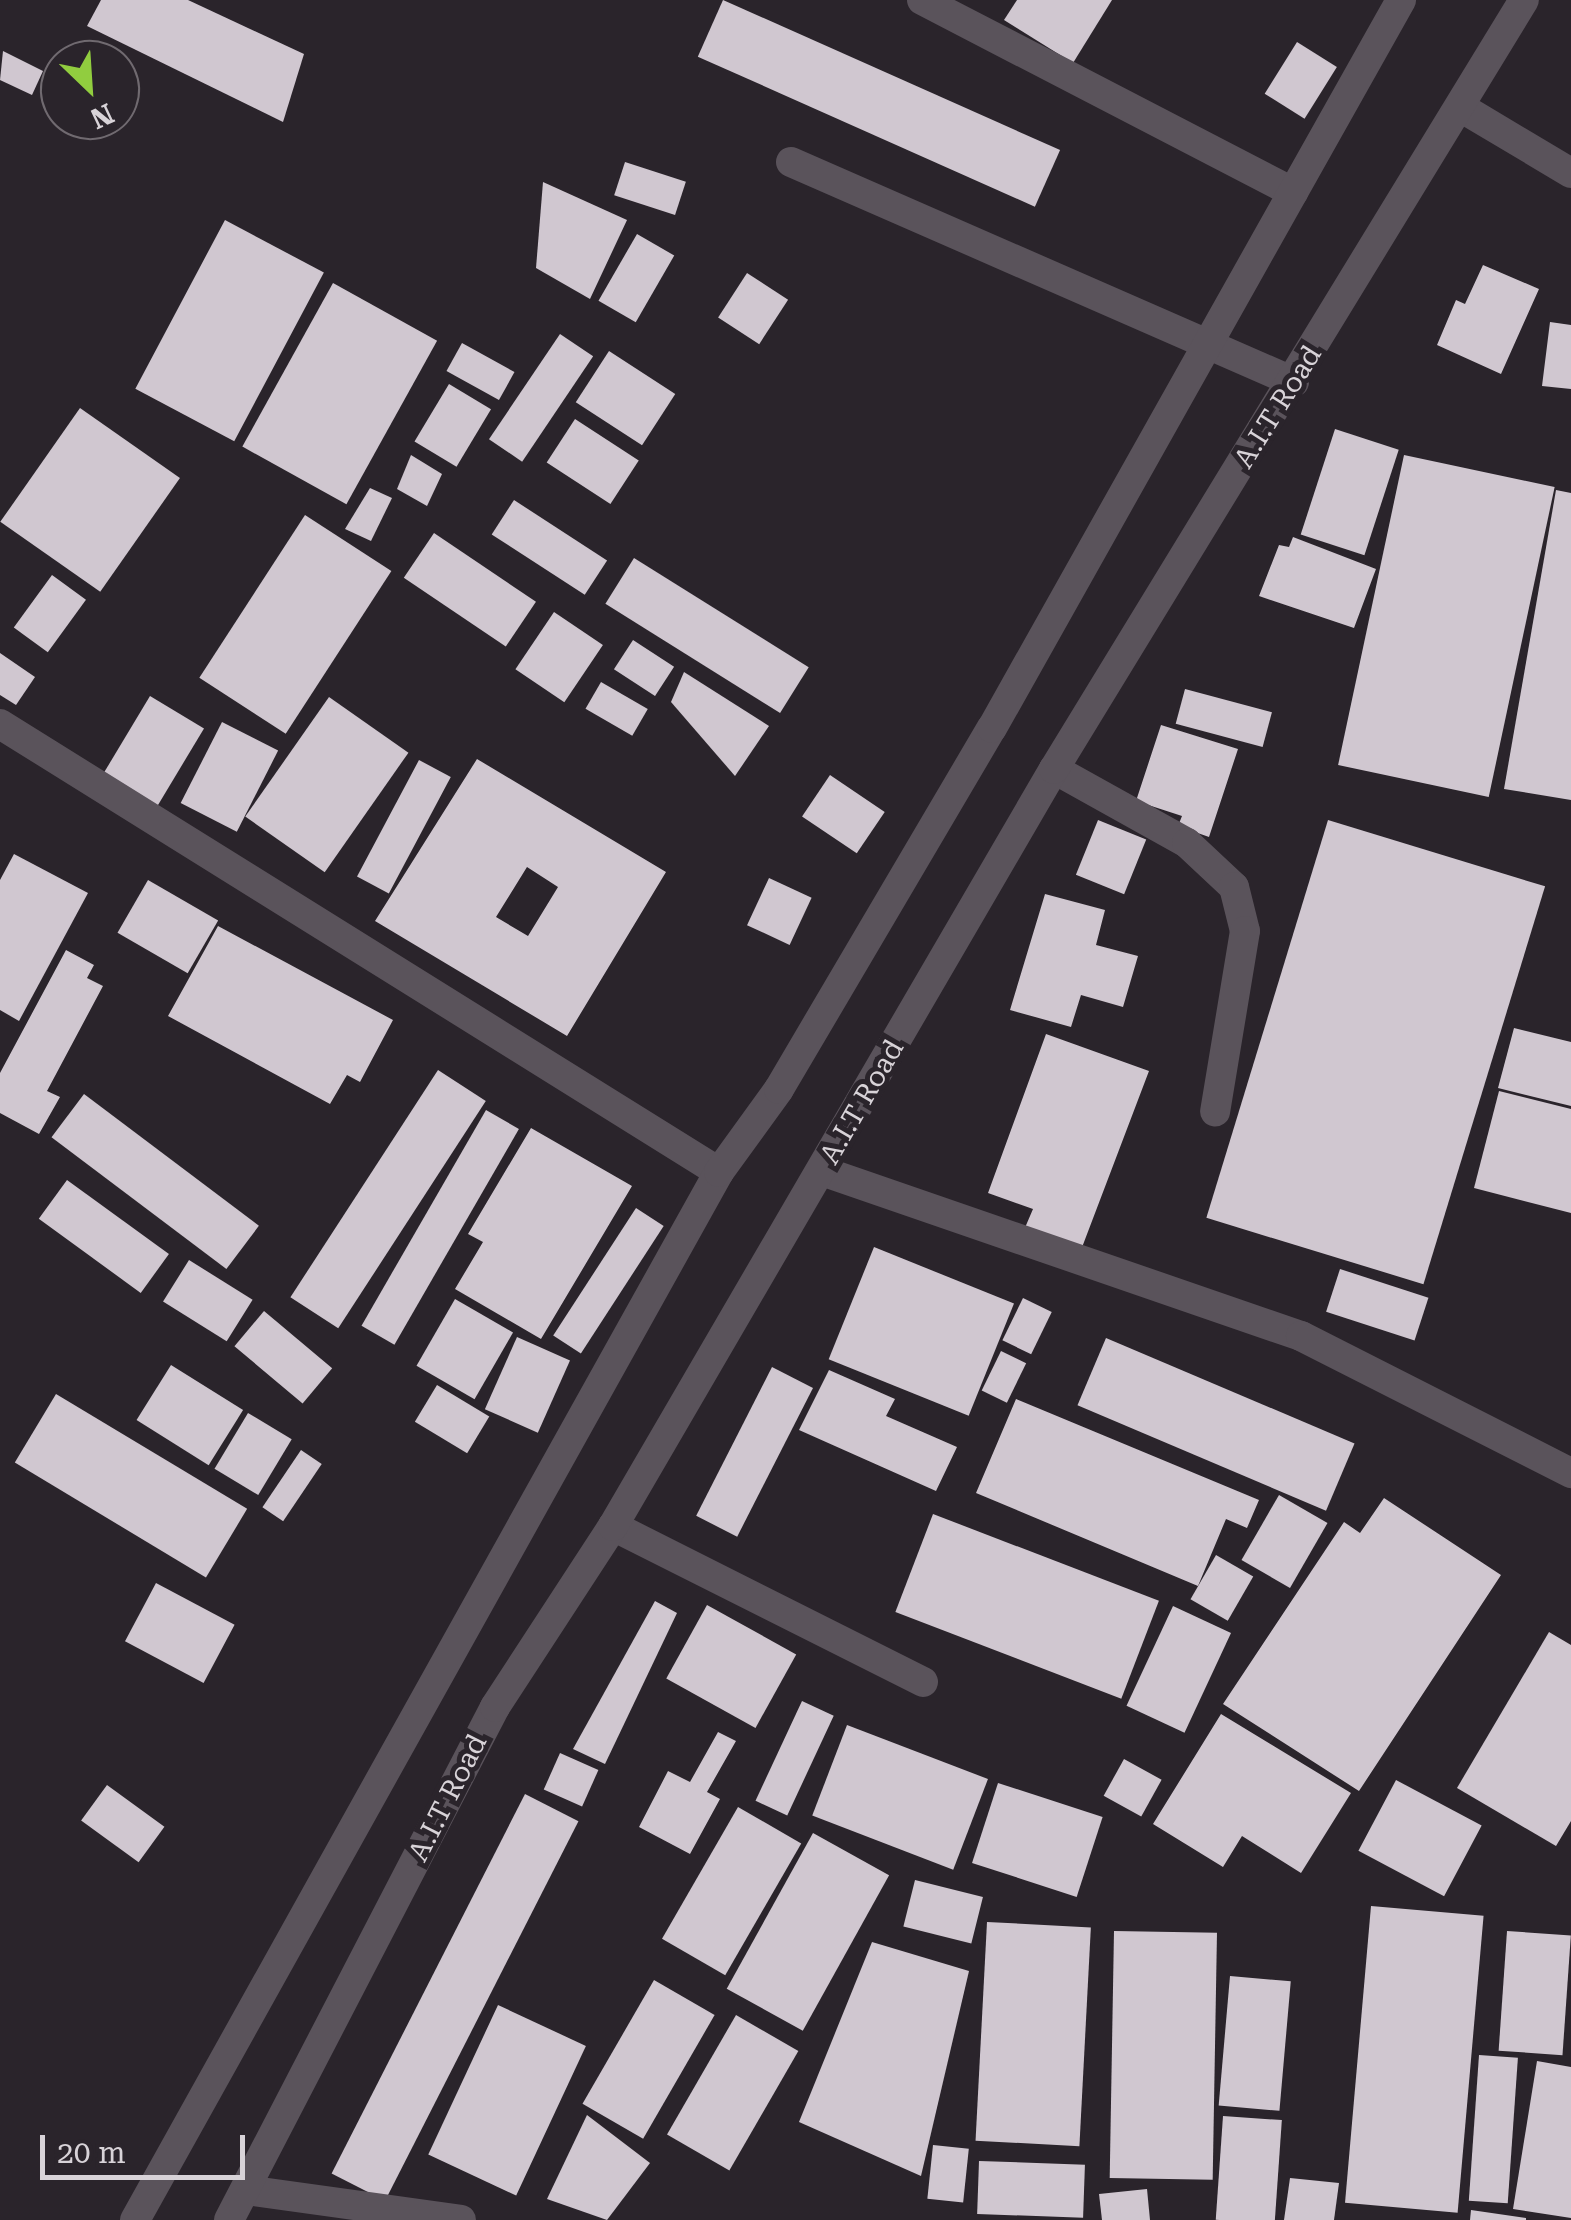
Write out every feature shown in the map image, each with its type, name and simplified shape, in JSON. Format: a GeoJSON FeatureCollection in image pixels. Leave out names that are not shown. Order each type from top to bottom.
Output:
{"type":"FeatureCollection","features":[{"type":"Feature","properties":{"kind":"street"},"geometry":{"type":"LineString","coordinates":[[922,0],[1293,192]]}},
{"type":"Feature","properties":{"kind":"street"},"geometry":{"type":"LineString","coordinates":[[135,2220],[719,1172],[778,1089],[992,728],[1401,0]]}},
{"type":"Feature","properties":{"kind":"street","name":"A.I.T Road"},"geometry":{"type":"LineString","coordinates":[[229,2220],[495,1707],[613,1526],[1054,769],[1462,108],[1524,0]]}},
{"type":"Feature","properties":{"kind":"street"},"geometry":{"type":"LineString","coordinates":[[1462,108],[1571,173]]}},
{"type":"Feature","properties":{"kind":"street"},"geometry":{"type":"LineString","coordinates":[[791,162],[1207,340],[1294,382]]}},
{"type":"Feature","properties":{"kind":"street"},"geometry":{"type":"LineString","coordinates":[[0,724],[719,1172]]}},
{"type":"Feature","properties":{"kind":"street"},"geometry":{"type":"LineString","coordinates":[[1054,769],[1187,843],[1234,887],[1244,932],[1215,1112]]}},
{"type":"Feature","properties":{"kind":"street"},"geometry":{"type":"LineString","coordinates":[[822,1171],[1301,1336],[1571,1473]]}},
{"type":"Feature","properties":{"kind":"street"},"geometry":{"type":"LineString","coordinates":[[613,1526],[923,1682]]}},
{"type":"Feature","properties":{"kind":"street"},"geometry":{"type":"LineString","coordinates":[[246,2190],[461,2220]]}},
{"type":"Feature","properties":{"kind":"building"},"geometry":{"type":"Polygon","coordinates":[[[101,0],[188,0],[304,54],[283,122],[140,52],[140,40],[116,40],[87,26],[101,0]]]}},
{"type":"Feature","properties":{"kind":"building"},"geometry":{"type":"Polygon","coordinates":[[[723,0],[1060,150],[1035,207],[698,57],[723,0]]]}},
{"type":"Feature","properties":{"kind":"building"},"geometry":{"type":"Polygon","coordinates":[[[1017,0],[1112,0],[1073,63],[1004,20],[1017,0]]]}},
{"type":"Feature","properties":{"kind":"building"},"geometry":{"type":"Polygon","coordinates":[[[1297,42],[1337,67],[1305,119],[1265,94],[1297,42]]]}},
{"type":"Feature","properties":{"kind":"building"},"geometry":{"type":"Polygon","coordinates":[[[3,51],[40,70],[32,95],[0,80],[3,51]]]}},
{"type":"Feature","properties":{"kind":"building"},"geometry":{"type":"Polygon","coordinates":[[[625,162],[686,182],[675,215],[614,195],[625,162]]]}},
{"type":"Feature","properties":{"kind":"building"},"geometry":{"type":"Polygon","coordinates":[[[543,182],[627,220],[590,299],[536,268],[543,182]]]}},
{"type":"Feature","properties":{"kind":"building"},"geometry":{"type":"Polygon","coordinates":[[[225,220],[324,273],[234,441],[135,389],[225,220]]]}},
{"type":"Feature","properties":{"kind":"building"},"geometry":{"type":"Polygon","coordinates":[[[637,234],[674,255],[636,322],[598,301],[637,234]]]}},
{"type":"Feature","properties":{"kind":"building"},"geometry":{"type":"Polygon","coordinates":[[[1483,265],[1539,289],[1501,374],[1437,345],[1456,300],[1465,304],[1483,265]]]}},
{"type":"Feature","properties":{"kind":"building"},"geometry":{"type":"Polygon","coordinates":[[[747,273],[788,300],[759,344],[718,317],[747,273]]]}},
{"type":"Feature","properties":{"kind":"building"},"geometry":{"type":"Polygon","coordinates":[[[333,283],[437,341],[346,504],[242,447],[333,283]]]}},
{"type":"Feature","properties":{"kind":"building"},"geometry":{"type":"Polygon","coordinates":[[[1550,322],[1571,325],[1571,389],[1542,386],[1550,322]]]}},
{"type":"Feature","properties":{"kind":"building"},"geometry":{"type":"Polygon","coordinates":[[[560,334],[593,356],[522,462],[489,439],[560,334]]]}},
{"type":"Feature","properties":{"kind":"building"},"geometry":{"type":"Polygon","coordinates":[[[462,343],[514,372],[499,400],[446,371],[462,343]]]}},
{"type":"Feature","properties":{"kind":"building"},"geometry":{"type":"Polygon","coordinates":[[[609,351],[675,394],[642,445],[576,402],[609,351]]]}},
{"type":"Feature","properties":{"kind":"building"},"geometry":{"type":"Polygon","coordinates":[[[449,384],[491,409],[456,467],[414,441],[449,384]]]}},
{"type":"Feature","properties":{"kind":"building"},"geometry":{"type":"Polygon","coordinates":[[[80,408],[180,478],[100,592],[0,522],[80,408]]]}},
{"type":"Feature","properties":{"kind":"building"},"geometry":{"type":"Polygon","coordinates":[[[575,419],[639,460],[610,504],[547,463],[575,419]]]}},
{"type":"Feature","properties":{"kind":"building"},"geometry":{"type":"Polygon","coordinates":[[[1335,429],[1399,450],[1364,555],[1301,535],[1335,429]]]}},
{"type":"Feature","properties":{"kind":"building"},"geometry":{"type":"Polygon","coordinates":[[[411,455],[442,474],[427,506],[397,489],[411,455]]]}},
{"type":"Feature","properties":{"kind":"building"},"geometry":{"type":"Polygon","coordinates":[[[1404,455],[1555,487],[1489,797],[1338,765],[1404,455]]]}},
{"type":"Feature","properties":{"kind":"building"},"geometry":{"type":"Polygon","coordinates":[[[370,488],[392,498],[371,541],[345,529],[370,488]]]}},
{"type":"Feature","properties":{"kind":"building"},"geometry":{"type":"Polygon","coordinates":[[[1556,490],[1571,493],[1571,800],[1504,789],[1556,490]]]}},
{"type":"Feature","properties":{"kind":"building"},"geometry":{"type":"Polygon","coordinates":[[[514,500],[607,560],[585,595],[492,534],[514,500]]]}},
{"type":"Feature","properties":{"kind":"building"},"geometry":{"type":"Polygon","coordinates":[[[305,515],[391,571],[286,734],[199,678],[305,515]]]}},
{"type":"Feature","properties":{"kind":"building"},"geometry":{"type":"Polygon","coordinates":[[[434,533],[536,602],[506,647],[404,578],[434,533]]]}},
{"type":"Feature","properties":{"kind":"building"},"geometry":{"type":"Polygon","coordinates":[[[1293,537],[1376,569],[1354,628],[1259,596],[1279,545],[1289,547],[1293,537]]]}},
{"type":"Feature","properties":{"kind":"building"},"geometry":{"type":"Polygon","coordinates":[[[634,558],[809,667],[780,713],[605,604],[634,558]]]}},
{"type":"Feature","properties":{"kind":"building"},"geometry":{"type":"Polygon","coordinates":[[[52,575],[86,600],[48,652],[14,628],[52,575]]]}},
{"type":"Feature","properties":{"kind":"building"},"geometry":{"type":"Polygon","coordinates":[[[554,612],[603,645],[564,702],[515,669],[554,612]]]}},
{"type":"Feature","properties":{"kind":"building"},"geometry":{"type":"Polygon","coordinates":[[[633,640],[674,667],[655,696],[614,669],[633,640]]]}},
{"type":"Feature","properties":{"kind":"building"},"geometry":{"type":"Polygon","coordinates":[[[0,653],[35,677],[16,705],[0,695],[0,653]]]}},
{"type":"Feature","properties":{"kind":"building"},"geometry":{"type":"Polygon","coordinates":[[[684,672],[769,726],[735,776],[671,702],[684,672]]]}},
{"type":"Feature","properties":{"kind":"building"},"geometry":{"type":"Polygon","coordinates":[[[601,682],[648,709],[632,736],[586,709],[601,682]]]}},
{"type":"Feature","properties":{"kind":"building"},"geometry":{"type":"Polygon","coordinates":[[[1185,689],[1272,712],[1263,747],[1176,724],[1185,689]]]}},
{"type":"Feature","properties":{"kind":"building"},"geometry":{"type":"Polygon","coordinates":[[[150,696],[204,728],[157,806],[103,774],[150,696]]]}},
{"type":"Feature","properties":{"kind":"building"},"geometry":{"type":"Polygon","coordinates":[[[329,697],[408,753],[325,872],[245,817],[329,697]]]}},
{"type":"Feature","properties":{"kind":"building"},"geometry":{"type":"Polygon","coordinates":[[[222,722],[278,751],[237,832],[181,803],[222,722]]]}},
{"type":"Feature","properties":{"kind":"building"},"geometry":{"type":"Polygon","coordinates":[[[1161,725],[1238,749],[1209,837],[1178,826],[1182,816],[1136,801],[1161,725]]]}},
{"type":"Feature","properties":{"kind":"building"},"geometry":{"type":"Polygon","coordinates":[[[477,759],[666,872],[567,1036],[375,921],[477,759]],[[527,867],[496,917],[528,936],[558,887],[527,867]]]}},
{"type":"Feature","properties":{"kind":"building"},"geometry":{"type":"Polygon","coordinates":[[[419,760],[451,777],[389,893],[357,877],[419,760]]]}},
{"type":"Feature","properties":{"kind":"building"},"geometry":{"type":"Polygon","coordinates":[[[830,775],[885,812],[857,853],[802,816],[830,775]]]}},
{"type":"Feature","properties":{"kind":"building"},"geometry":{"type":"Polygon","coordinates":[[[1098,820],[1146,839],[1124,894],[1076,875],[1098,820]]]}},
{"type":"Feature","properties":{"kind":"building"},"geometry":{"type":"Polygon","coordinates":[[[1328,820],[1545,886],[1423,1284],[1206,1218],[1328,820]]]}},
{"type":"Feature","properties":{"kind":"building"},"geometry":{"type":"Polygon","coordinates":[[[14,854],[88,893],[19,1021],[0,1010],[0,880],[14,854]]]}},
{"type":"Feature","properties":{"kind":"building"},"geometry":{"type":"Polygon","coordinates":[[[769,878],[812,898],[790,945],[747,925],[769,878]]]}},
{"type":"Feature","properties":{"kind":"building"},"geometry":{"type":"Polygon","coordinates":[[[148,880],[218,920],[188,973],[118,933],[148,880]]]}},
{"type":"Feature","properties":{"kind":"building"},"geometry":{"type":"Polygon","coordinates":[[[1045,894],[1105,910],[1096,945],[1138,956],[1123,1007],[1081,995],[1071,1027],[1010,1010],[1045,894]]]}},
{"type":"Feature","properties":{"kind":"building"},"geometry":{"type":"Polygon","coordinates":[[[218,926],[393,1020],[360,1082],[347,1075],[330,1104],[168,1016],[218,926]]]}},
{"type":"Feature","properties":{"kind":"building"},"geometry":{"type":"Polygon","coordinates":[[[66,950],[94,965],[87,978],[103,986],[47,1091],[60,1097],[39,1134],[0,1113],[0,1073],[66,950]]]}},
{"type":"Feature","properties":{"kind":"building"},"geometry":{"type":"Polygon","coordinates":[[[1514,1028],[1571,1042],[1571,1106],[1498,1088],[1514,1028]]]}},
{"type":"Feature","properties":{"kind":"building"},"geometry":{"type":"Polygon","coordinates":[[[1046,1034],[1149,1071],[1081,1250],[1024,1230],[1033,1209],[988,1193],[1046,1034]]]}},
{"type":"Feature","properties":{"kind":"building"},"geometry":{"type":"Polygon","coordinates":[[[438,1070],[486,1101],[338,1328],[290,1297],[438,1070]]]}},
{"type":"Feature","properties":{"kind":"building"},"geometry":{"type":"Polygon","coordinates":[[[1499,1091],[1571,1109],[1571,1213],[1474,1188],[1499,1091]]]}},
{"type":"Feature","properties":{"kind":"building"},"geometry":{"type":"Polygon","coordinates":[[[84,1094],[259,1226],[226,1269],[52,1137],[84,1094]]]}},
{"type":"Feature","properties":{"kind":"building"},"geometry":{"type":"Polygon","coordinates":[[[486,1110],[519,1129],[394,1345],[362,1326],[486,1110]]]}},
{"type":"Feature","properties":{"kind":"building"},"geometry":{"type":"Polygon","coordinates":[[[531,1128],[632,1186],[541,1339],[455,1289],[483,1242],[468,1234],[531,1128]]]}},
{"type":"Feature","properties":{"kind":"building"},"geometry":{"type":"Polygon","coordinates":[[[67,1180],[169,1254],[141,1293],[39,1219],[67,1180]]]}},
{"type":"Feature","properties":{"kind":"building"},"geometry":{"type":"Polygon","coordinates":[[[636,1208],[664,1226],[581,1353],[553,1335],[636,1208]]]}},
{"type":"Feature","properties":{"kind":"building"},"geometry":{"type":"Polygon","coordinates":[[[874,1247],[1014,1304],[969,1416],[829,1359],[874,1247]]]}},
{"type":"Feature","properties":{"kind":"building"},"geometry":{"type":"Polygon","coordinates":[[[189,1260],[253,1300],[227,1341],[163,1302],[189,1260]]]}},
{"type":"Feature","properties":{"kind":"building"},"geometry":{"type":"Polygon","coordinates":[[[1340,1269],[1428,1298],[1415,1341],[1326,1312],[1340,1269]]]}},
{"type":"Feature","properties":{"kind":"building"},"geometry":{"type":"Polygon","coordinates":[[[1023,1298],[1052,1312],[1031,1354],[1002,1340],[1023,1298]]]}},
{"type":"Feature","properties":{"kind":"building"},"geometry":{"type":"Polygon","coordinates":[[[455,1299],[513,1332],[475,1399],[416,1366],[455,1299]]]}},
{"type":"Feature","properties":{"kind":"building"},"geometry":{"type":"Polygon","coordinates":[[[264,1311],[332,1368],[303,1403],[234,1346],[264,1311]]]}},
{"type":"Feature","properties":{"kind":"building"},"geometry":{"type":"Polygon","coordinates":[[[517,1337],[570,1361],[538,1433],[485,1409],[517,1337]]]}},
{"type":"Feature","properties":{"kind":"building"},"geometry":{"type":"Polygon","coordinates":[[[1106,1338],[1355,1443],[1326,1511],[1077,1405],[1106,1338]]]}},
{"type":"Feature","properties":{"kind":"building"},"geometry":{"type":"Polygon","coordinates":[[[1001,1351],[1026,1363],[1007,1403],[982,1391],[1001,1351]]]}},
{"type":"Feature","properties":{"kind":"building"},"geometry":{"type":"Polygon","coordinates":[[[171,1365],[243,1410],[209,1465],[137,1420],[171,1365]]]}},
{"type":"Feature","properties":{"kind":"building"},"geometry":{"type":"Polygon","coordinates":[[[772,1367],[813,1388],[737,1537],[696,1516],[772,1367]]]}},
{"type":"Feature","properties":{"kind":"building"},"geometry":{"type":"Polygon","coordinates":[[[829,1370],[895,1399],[886,1416],[957,1447],[936,1491],[799,1430],[829,1370]]]}},
{"type":"Feature","properties":{"kind":"building"},"geometry":{"type":"Polygon","coordinates":[[[437,1385],[489,1416],[467,1453],[415,1422],[437,1385]]]}},
{"type":"Feature","properties":{"kind":"building"},"geometry":{"type":"Polygon","coordinates":[[[56,1394],[247,1509],[206,1577],[15,1463],[56,1394]]]}},
{"type":"Feature","properties":{"kind":"building"},"geometry":{"type":"Polygon","coordinates":[[[1016,1399],[1259,1500],[1247,1528],[1226,1519],[1198,1586],[976,1493],[1016,1399]]]}},
{"type":"Feature","properties":{"kind":"building"},"geometry":{"type":"Polygon","coordinates":[[[248,1413],[292,1439],[258,1495],[215,1469],[248,1413]]]}},
{"type":"Feature","properties":{"kind":"building"},"geometry":{"type":"Polygon","coordinates":[[[301,1450],[322,1464],[283,1521],[262,1507],[301,1450]]]}},
{"type":"Feature","properties":{"kind":"building"},"geometry":{"type":"Polygon","coordinates":[[[1279,1495],[1327,1523],[1290,1588],[1242,1560],[1279,1495]]]}},
{"type":"Feature","properties":{"kind":"building"},"geometry":{"type":"Polygon","coordinates":[[[1384,1498],[1501,1575],[1359,1791],[1223,1704],[1344,1522],[1360,1533],[1384,1498]]]}},
{"type":"Feature","properties":{"kind":"building"},"geometry":{"type":"Polygon","coordinates":[[[933,1514],[1159,1601],[1121,1699],[895,1612],[933,1514]]]}},
{"type":"Feature","properties":{"kind":"building"},"geometry":{"type":"Polygon","coordinates":[[[1216,1555],[1253,1576],[1228,1621],[1190,1599],[1216,1555]]]}},
{"type":"Feature","properties":{"kind":"building"},"geometry":{"type":"Polygon","coordinates":[[[156,1583],[235,1625],[204,1683],[125,1641],[156,1583]]]}},
{"type":"Feature","properties":{"kind":"building"},"geometry":{"type":"Polygon","coordinates":[[[655,1601],[677,1613],[605,1764],[573,1749],[655,1601]]]}},
{"type":"Feature","properties":{"kind":"building"},"geometry":{"type":"Polygon","coordinates":[[[707,1605],[796,1654],[755,1728],[666,1678],[707,1605]]]}},
{"type":"Feature","properties":{"kind":"building"},"geometry":{"type":"Polygon","coordinates":[[[1173,1606],[1231,1633],[1185,1733],[1127,1706],[1173,1606]]]}},
{"type":"Feature","properties":{"kind":"building"},"geometry":{"type":"Polygon","coordinates":[[[1549,1632],[1571,1645],[1571,1821],[1556,1846],[1457,1788],[1549,1632]]]}},
{"type":"Feature","properties":{"kind":"building"},"geometry":{"type":"Polygon","coordinates":[[[802,1701],[834,1716],[787,1815],[756,1801],[802,1701]]]}},
{"type":"Feature","properties":{"kind":"building"},"geometry":{"type":"Polygon","coordinates":[[[1221,1714],[1351,1793],[1301,1873],[1242,1836],[1223,1867],[1153,1824],[1221,1714]]]}},
{"type":"Feature","properties":{"kind":"building"},"geometry":{"type":"Polygon","coordinates":[[[847,1725],[988,1779],[953,1870],[812,1816],[847,1725]]]}},
{"type":"Feature","properties":{"kind":"building"},"geometry":{"type":"Polygon","coordinates":[[[718,1732],[736,1741],[707,1792],[720,1799],[690,1854],[639,1827],[668,1771],[690,1782],[718,1732]]]}},
{"type":"Feature","properties":{"kind":"building"},"geometry":{"type":"Polygon","coordinates":[[[560,1753],[598,1770],[582,1807],[544,1790],[560,1753]]]}},
{"type":"Feature","properties":{"kind":"building"},"geometry":{"type":"Polygon","coordinates":[[[1124,1759],[1162,1780],[1141,1817],[1104,1796],[1124,1759]]]}},
{"type":"Feature","properties":{"kind":"building"},"geometry":{"type":"Polygon","coordinates":[[[1396,1780],[1482,1826],[1444,1896],[1358,1851],[1396,1780]]]}},
{"type":"Feature","properties":{"kind":"building"},"geometry":{"type":"Polygon","coordinates":[[[998,1783],[1103,1817],[1077,1897],[972,1863],[998,1783]]]}},
{"type":"Feature","properties":{"kind":"building"},"geometry":{"type":"Polygon","coordinates":[[[107,1785],[164,1827],[139,1862],[81,1821],[107,1785]]]}},
{"type":"Feature","properties":{"kind":"building"},"geometry":{"type":"Polygon","coordinates":[[[525,1794],[578,1821],[385,2201],[332,2174],[525,1794]]]}},
{"type":"Feature","properties":{"kind":"building"},"geometry":{"type":"Polygon","coordinates":[[[738,1807],[801,1844],[725,1975],[662,1939],[738,1807]]]}},
{"type":"Feature","properties":{"kind":"building"},"geometry":{"type":"Polygon","coordinates":[[[813,1833],[889,1875],[803,2031],[727,1989],[813,1833]]]}},
{"type":"Feature","properties":{"kind":"building"},"geometry":{"type":"Polygon","coordinates":[[[915,1880],[983,1897],[971,1944],[903,1927],[915,1880]]]}},
{"type":"Feature","properties":{"kind":"building"},"geometry":{"type":"Polygon","coordinates":[[[1371,1906],[1484,1916],[1458,2213],[1345,2203],[1371,1906]]]}},
{"type":"Feature","properties":{"kind":"building"},"geometry":{"type":"Polygon","coordinates":[[[987,1922],[1091,1927],[1079,2146],[976,2141],[987,1922]]]}},
{"type":"Feature","properties":{"kind":"building"},"geometry":{"type":"Polygon","coordinates":[[[1114,1931],[1217,1933],[1213,2180],[1110,2178],[1114,1931]]]}},
{"type":"Feature","properties":{"kind":"building"},"geometry":{"type":"Polygon","coordinates":[[[1507,1931],[1571,1935],[1562,2055],[1499,2051],[1507,1931]]]}},
{"type":"Feature","properties":{"kind":"building"},"geometry":{"type":"Polygon","coordinates":[[[872,1942],[969,1971],[921,2176],[799,2122],[872,1942]]]}},
{"type":"Feature","properties":{"kind":"building"},"geometry":{"type":"Polygon","coordinates":[[[1230,1976],[1291,1981],[1279,2111],[1219,2106],[1230,1976]]]}},
{"type":"Feature","properties":{"kind":"building"},"geometry":{"type":"Polygon","coordinates":[[[654,1980],[715,2015],[643,2139],[583,2104],[654,1980]]]}},
{"type":"Feature","properties":{"kind":"building"},"geometry":{"type":"Polygon","coordinates":[[[498,2005],[586,2046],[516,2196],[428,2155],[498,2005]]]}},
{"type":"Feature","properties":{"kind":"building"},"geometry":{"type":"Polygon","coordinates":[[[736,2015],[798,2051],[729,2171],[667,2135],[736,2015]]]}},
{"type":"Feature","properties":{"kind":"building"},"geometry":{"type":"Polygon","coordinates":[[[1479,2055],[1518,2058],[1508,2203],[1469,2201],[1479,2055]]]}},
{"type":"Feature","properties":{"kind":"building"},"geometry":{"type":"Polygon","coordinates":[[[1537,2061],[1571,2067],[1571,2218],[1513,2209],[1537,2061]]]}},
{"type":"Feature","properties":{"kind":"building"},"geometry":{"type":"Polygon","coordinates":[[[587,2115],[650,2163],[607,2220],[547,2199],[587,2115]]]}},
{"type":"Feature","properties":{"kind":"building"},"geometry":{"type":"Polygon","coordinates":[[[1223,2116],[1282,2120],[1275,2220],[1216,2220],[1223,2116]]]}},
{"type":"Feature","properties":{"kind":"building"},"geometry":{"type":"Polygon","coordinates":[[[933,2145],[969,2149],[963,2202],[927,2199],[933,2145]]]}},
{"type":"Feature","properties":{"kind":"building"},"geometry":{"type":"Polygon","coordinates":[[[979,2161],[1085,2165],[1083,2218],[977,2214],[979,2161]]]}},
{"type":"Feature","properties":{"kind":"building"},"geometry":{"type":"Polygon","coordinates":[[[1290,2178],[1339,2183],[1334,2220],[1284,2220],[1290,2178]]]}},
{"type":"Feature","properties":{"kind":"building"},"geometry":{"type":"Polygon","coordinates":[[[1147,2189],[1150,2220],[1102,2220],[1099,2194],[1147,2189]]]}},
{"type":"Feature","properties":{"kind":"building"},"geometry":{"type":"Polygon","coordinates":[[[1471,2210],[1526,2218],[1526,2220],[1470,2220],[1471,2210]]]}}]}
